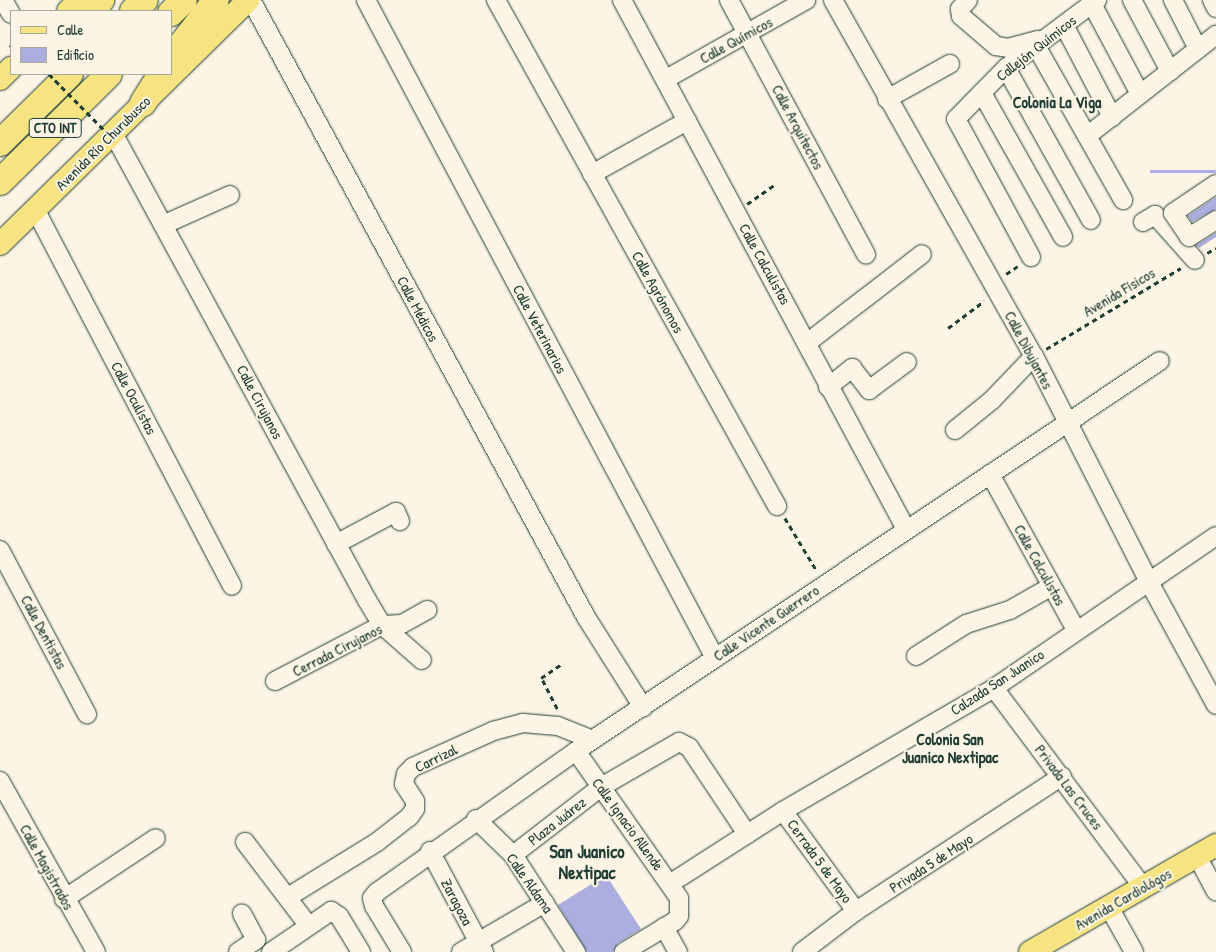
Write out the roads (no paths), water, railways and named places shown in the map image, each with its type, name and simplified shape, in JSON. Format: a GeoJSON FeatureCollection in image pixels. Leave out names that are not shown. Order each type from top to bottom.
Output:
{"type":"FeatureCollection","features":[{"type":"Feature","properties":{"kind":"highway"},"geometry":{"type":"LineString","coordinates":[[88,10],[102,0]]}},
{"type":"Feature","properties":{"kind":"highway"},"geometry":{"type":"LineString","coordinates":[[134,10],[145,0]]}},
{"type":"Feature","properties":{"kind":"highway"},"geometry":{"type":"LineString","coordinates":[[172,12],[184,0]]}},
{"type":"Feature","properties":{"kind":"highway"},"geometry":{"type":"LineString","coordinates":[[172,57],[216,0]]}},
{"type":"Feature","properties":{"kind":"highway","name":"CTO INT"},"geometry":{"type":"LineString","coordinates":[[0,143],[69,75]]}},
{"type":"Feature","properties":{"kind":"highway","name":"CTO INT"},"geometry":{"type":"LineString","coordinates":[[0,182],[109,75]]}},
{"type":"Feature","properties":{"kind":"highway"},"geometry":{"type":"LineString","coordinates":[[143,103],[160,75]]}},
{"type":"Feature","properties":{"kind":"main road"},"geometry":{"type":"LineString","coordinates":[[69,10],[80,0]]}},
{"type":"Feature","properties":{"kind":"main road","name":"Avenida Río Churubusco"},"geometry":{"type":"LineString","coordinates":[[172,75],[249,0]]}},
{"type":"Feature","properties":{"kind":"main road"},"geometry":{"type":"LineString","coordinates":[[0,79],[10,69]]}},
{"type":"Feature","properties":{"kind":"main road","name":"Avenida Río Churubusco"},"geometry":{"type":"LineString","coordinates":[[0,244],[113,137],[143,103],[172,75]]}},
{"type":"Feature","properties":{"kind":"main road","name":"Avenida Cardiológos"},"geometry":{"type":"LineString","coordinates":[[1030,952],[1216,845]]}},
{"type":"Feature","properties":{"kind":"street"},"geometry":{"type":"LineString","coordinates":[[4,0],[10,12]]}},
{"type":"Feature","properties":{"kind":"street","name":"Calle Médicos"},"geometry":{"type":"LineString","coordinates":[[249,0],[586,617],[643,707]]}},
{"type":"Feature","properties":{"kind":"street","name":"Calle Veterinarios"},"geometry":{"type":"LineString","coordinates":[[366,0],[715,658]]}},
{"type":"Feature","properties":{"kind":"street","name":"Calle Agrónomos"},"geometry":{"type":"LineString","coordinates":[[496,0],[777,506]]}},
{"type":"Feature","properties":{"kind":"street","name":"Calle Calculistas"},"geometry":{"type":"LineString","coordinates":[[622,0],[906,529]]}},
{"type":"Feature","properties":{"kind":"street","name":"Calle Arquitectos"},"geometry":{"type":"LineString","coordinates":[[729,0],[866,254]]}},
{"type":"Feature","properties":{"kind":"street","name":"Calle Químicos"},"geometry":{"type":"LineString","coordinates":[[666,79],[806,0]]}},
{"type":"Feature","properties":{"kind":"street","name":"Calle Dibujantes"},"geometry":{"type":"LineString","coordinates":[[833,0],[887,99],[1034,356],[1148,582],[1216,705]]}},
{"type":"Feature","properties":{"kind":"street"},"geometry":{"type":"LineString","coordinates":[[968,0],[960,9],[961,16],[996,46],[1008,48],[1042,41],[1087,136],[1123,200]]}},
{"type":"Feature","properties":{"kind":"street"},"geometry":{"type":"LineString","coordinates":[[1132,0],[1170,71]]}},
{"type":"Feature","properties":{"kind":"street"},"geometry":{"type":"LineString","coordinates":[[1173,0],[1198,48]]}},
{"type":"Feature","properties":{"kind":"street"},"geometry":{"type":"LineString","coordinates":[[1212,0],[1216,8]]}},
{"type":"Feature","properties":{"kind":"street"},"geometry":{"type":"LineString","coordinates":[[1094,2],[1140,94]]}},
{"type":"Feature","properties":{"kind":"street","name":"Callejón Químicos"},"geometry":{"type":"LineString","coordinates":[[1031,257],[956,119],[1006,68],[1094,2]]}},
{"type":"Feature","properties":{"kind":"street"},"geometry":{"type":"LineString","coordinates":[[1064,25],[1112,117]]}},
{"type":"Feature","properties":{"kind":"street"},"geometry":{"type":"LineString","coordinates":[[1087,136],[1216,35]]}},
{"type":"Feature","properties":{"kind":"street"},"geometry":{"type":"LineString","coordinates":[[887,99],[950,64]]}},
{"type":"Feature","properties":{"kind":"street"},"geometry":{"type":"LineString","coordinates":[[1006,68],[1091,220]]}},
{"type":"Feature","properties":{"kind":"street"},"geometry":{"type":"LineString","coordinates":[[982,93],[1063,237]]}},
{"type":"Feature","properties":{"kind":"street"},"geometry":{"type":"LineString","coordinates":[[592,174],[688,121]]}},
{"type":"Feature","properties":{"kind":"street","name":"Calle Cirujanos"},"geometry":{"type":"LineString","coordinates":[[113,137],[165,224],[336,544],[382,625],[422,660]]}},
{"type":"Feature","properties":{"kind":"street"},"geometry":{"type":"LineString","coordinates":[[1216,184],[1173,213],[1189,237],[1216,220]]}},
{"type":"Feature","properties":{"kind":"street"},"geometry":{"type":"LineString","coordinates":[[165,224],[230,195]]}},
{"type":"Feature","properties":{"kind":"street","name":"Calle Oculistas"},"geometry":{"type":"LineString","coordinates":[[35,209],[232,586]]}},
{"type":"Feature","properties":{"kind":"street"},"geometry":{"type":"LineString","coordinates":[[1143,222],[1156,215],[1194,260]]}},
{"type":"Feature","properties":{"kind":"street"},"geometry":{"type":"LineString","coordinates":[[807,342],[922,254]]}},
{"type":"Feature","properties":{"kind":"street"},"geometry":{"type":"LineString","coordinates":[[955,430],[992,400],[1003,385],[1034,356]]}},
{"type":"Feature","properties":{"kind":"street","name":"Calle Vicente Guerrero"},"geometry":{"type":"LineString","coordinates":[[402,952],[374,906],[372,898],[377,892],[430,851],[592,740],[824,583],[990,474],[1066,421],[1160,361]]}},
{"type":"Feature","properties":{"kind":"street"},"geometry":{"type":"LineString","coordinates":[[828,386],[852,368],[869,390],[907,362]]}},
{"type":"Feature","properties":{"kind":"street","name":"Calle Calculistas"},"geometry":{"type":"LineString","coordinates":[[990,474],[1076,630]]}},
{"type":"Feature","properties":{"kind":"street"},"geometry":{"type":"LineString","coordinates":[[336,544],[396,512],[400,522]]}},
{"type":"Feature","properties":{"kind":"street","name":"Calzada San Juanico"},"geometry":{"type":"LineString","coordinates":[[675,891],[747,834],[994,688],[1076,630],[1216,536]]}},
{"type":"Feature","properties":{"kind":"street","name":"Calle Dentistas"},"geometry":{"type":"LineString","coordinates":[[0,550],[87,714]]}},
{"type":"Feature","properties":{"kind":"street"},"geometry":{"type":"LineString","coordinates":[[916,656],[966,624],[1010,610],[1052,586]]}},
{"type":"Feature","properties":{"kind":"street","name":"Cerrada Cirujanos"},"geometry":{"type":"LineString","coordinates":[[275,681],[382,625],[402,624],[427,610]]}},
{"type":"Feature","properties":{"kind":"street","name":"Privada Las Cruces"},"geometry":{"type":"LineString","coordinates":[[994,688],[1062,776],[1143,887]]}},
{"type":"Feature","properties":{"kind":"street","name":"Carrizal"},"geometry":{"type":"LineString","coordinates":[[288,896],[377,842],[409,817],[415,809],[415,801],[404,784],[406,774],[413,767],[506,725],[543,724],[577,732],[592,740]]}},
{"type":"Feature","properties":{"kind":"street","name":"Plaza Juárez"},"geometry":{"type":"LineString","coordinates":[[512,856],[601,787],[679,742],[689,747],[747,834]]}},
{"type":"Feature","properties":{"kind":"street","name":"Calle Ignacio Allende"},"geometry":{"type":"LineString","coordinates":[[576,751],[675,891]]}},
{"type":"Feature","properties":{"kind":"street","name":"Privada 5 de Mayo"},"geometry":{"type":"LineString","coordinates":[[802,952],[856,912],[1062,776]]}},
{"type":"Feature","properties":{"kind":"street","name":"Calle Magistrados"},"geometry":{"type":"LineString","coordinates":[[0,781],[64,899],[96,952]]}},
{"type":"Feature","properties":{"kind":"street","name":"Cerrada 5 de Mayo"},"geometry":{"type":"LineString","coordinates":[[783,811],[856,912]]}},
{"type":"Feature","properties":{"kind":"street","name":"Calle Aldama"},"geometry":{"type":"LineString","coordinates":[[476,819],[512,856],[576,952]]}},
{"type":"Feature","properties":{"kind":"street"},"geometry":{"type":"LineString","coordinates":[[64,899],[156,838]]}},
{"type":"Feature","properties":{"kind":"street"},"geometry":{"type":"LineString","coordinates":[[245,842],[288,896],[308,925]]}},
{"type":"Feature","properties":{"kind":"street","name":"Zaragoza"},"geometry":{"type":"LineString","coordinates":[[430,851],[481,947]]}},
{"type":"Feature","properties":{"kind":"street"},"geometry":{"type":"LineString","coordinates":[[1197,856],[1216,891]]}},
{"type":"Feature","properties":{"kind":"street"},"geometry":{"type":"LineString","coordinates":[[624,952],[679,916],[675,891]]}},
{"type":"Feature","properties":{"kind":"street"},"geometry":{"type":"LineString","coordinates":[[461,952],[481,947],[544,903]]}},
{"type":"Feature","properties":{"kind":"street"},"geometry":{"type":"LineString","coordinates":[[1109,907],[1134,952]]}},
{"type":"Feature","properties":{"kind":"street"},"geometry":{"type":"LineString","coordinates":[[271,952],[308,925],[332,911],[339,916],[361,952]]}},
{"type":"Feature","properties":{"kind":"street"},"geometry":{"type":"LineString","coordinates":[[238,952],[256,940],[242,914]]}},
{"type":"Feature","properties":{"kind":"street"},"geometry":{"type":"LineString","coordinates":[[664,927],[678,952]]}},
{"type":"Feature","properties":{"kind":"district","name":"Colonia La Viga"},"geometry":{"type":"Point","coordinates":[1057,102]}},
{"type":"Feature","properties":{"kind":"district","name":"Colonia San Juanico Nextipac"},"geometry":{"type":"Point","coordinates":[950,748]}},
{"type":"Feature","properties":{"kind":"district","name":"San Juanico Nextipac"},"geometry":{"type":"Point","coordinates":[587,863]}}]}
